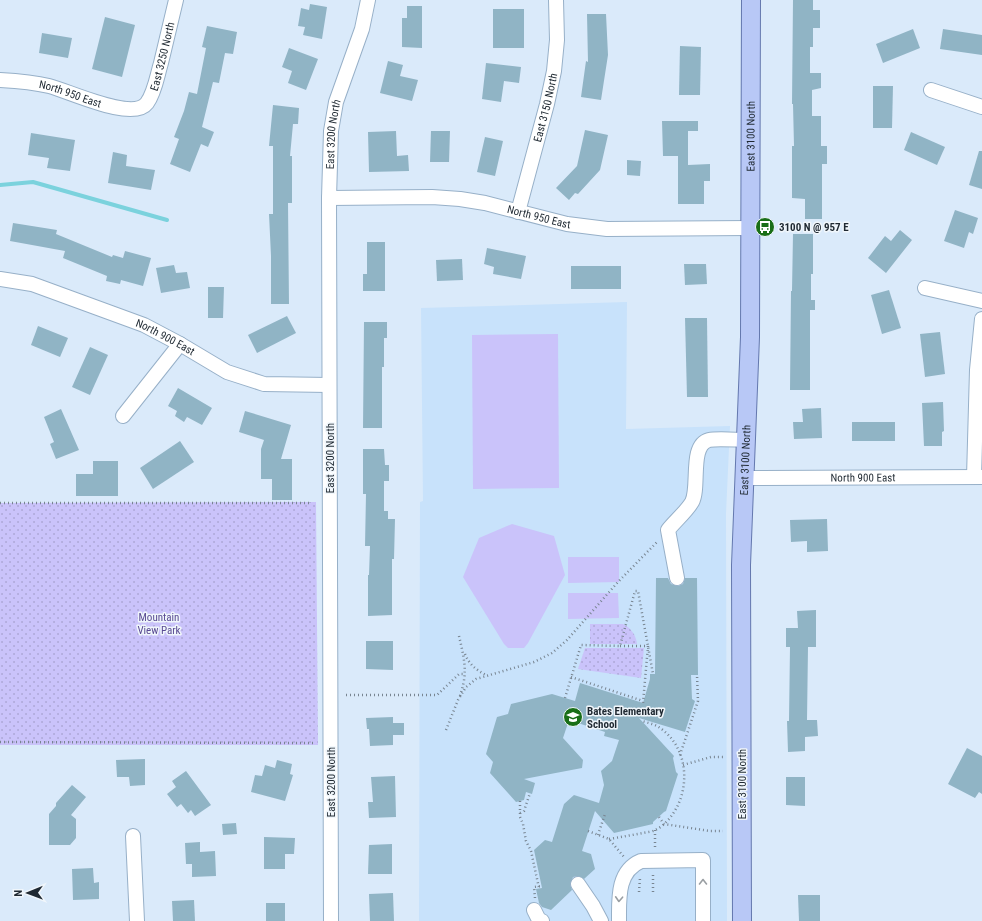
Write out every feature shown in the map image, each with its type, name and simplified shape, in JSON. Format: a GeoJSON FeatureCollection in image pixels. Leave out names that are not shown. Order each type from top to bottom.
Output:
{"type":"FeatureCollection","features":[{"type":"Feature","properties":{"kind":"main road","name":"East 3100 North"},"geometry":{"type":"LineString","coordinates":[[742,921],[741,565],[750,337],[751,0]]}},
{"type":"Feature","properties":{"kind":"street","name":"East 3250 North"},"geometry":{"type":"LineString","coordinates":[[141,109],[147,104],[155,84],[176,0]]}},
{"type":"Feature","properties":{"kind":"street","name":"East 3200 North"},"geometry":{"type":"LineString","coordinates":[[332,921],[329,385],[329,198],[331,131],[336,102],[362,29],[368,0]]}},
{"type":"Feature","properties":{"kind":"street","name":"East 3150 North"},"geometry":{"type":"LineString","coordinates":[[518,212],[547,104],[554,71],[557,40],[556,0]]}},
{"type":"Feature","properties":{"kind":"street","name":"North 950 East"},"geometry":{"type":"LineString","coordinates":[[0,80],[27,82],[49,86],[112,108],[126,110],[141,109]]}},
{"type":"Feature","properties":{"kind":"street"},"geometry":{"type":"LineString","coordinates":[[931,90],[982,107]]}},
{"type":"Feature","properties":{"kind":"street","name":"North 950 East"},"geometry":{"type":"LineString","coordinates":[[329,198],[432,197],[453,199],[485,203],[567,224],[600,228],[750,228]]}},
{"type":"Feature","properties":{"kind":"street","name":"North 900 East"},"geometry":{"type":"LineString","coordinates":[[0,279],[32,284],[137,322],[180,344],[227,372],[264,384],[329,385]]}},
{"type":"Feature","properties":{"kind":"street"},"geometry":{"type":"LineString","coordinates":[[926,288],[982,301]]}},
{"type":"Feature","properties":{"kind":"street"},"geometry":{"type":"LineString","coordinates":[[978,477],[977,370],[982,319]]}},
{"type":"Feature","properties":{"kind":"street"},"geometry":{"type":"LineString","coordinates":[[123,416],[180,344]]}},
{"type":"Feature","properties":{"kind":"street"},"geometry":{"type":"LineString","coordinates":[[677,578],[668,530],[692,502],[695,491],[697,455],[702,445],[709,440],[746,440]]}},
{"type":"Feature","properties":{"kind":"street","name":"North 900 East"},"geometry":{"type":"LineString","coordinates":[[745,478],[978,477]]}},
{"type":"Feature","properties":{"kind":"street"},"geometry":{"type":"LineString","coordinates":[[133,836],[137,921]]}},
{"type":"Feature","properties":{"kind":"street"},"geometry":{"type":"LineString","coordinates":[[619,921],[620,885],[628,870],[635,864],[641,861],[703,860],[703,921]]}},
{"type":"Feature","properties":{"kind":"street"},"geometry":{"type":"LineString","coordinates":[[578,884],[601,921]]}},
{"type":"Feature","properties":{"kind":"path"},"geometry":{"type":"LineString","coordinates":[[0,503],[311,503]]}},
{"type":"Feature","properties":{"kind":"path"},"geometry":{"type":"LineString","coordinates":[[458,700],[466,687],[476,679],[534,662],[552,653],[567,640],[618,582],[668,530]]}},
{"type":"Feature","properties":{"kind":"path"},"geometry":{"type":"LineString","coordinates":[[620,646],[635,591],[638,591],[653,674]]}},
{"type":"Feature","properties":{"kind":"path"},"geometry":{"type":"LineString","coordinates":[[446,730],[458,700],[465,674],[465,663],[459,636]]}},
{"type":"Feature","properties":{"kind":"path"},"geometry":{"type":"LineString","coordinates":[[565,698],[581,645],[648,646]]}},
{"type":"Feature","properties":{"kind":"path"},"geometry":{"type":"LineString","coordinates":[[571,677],[643,702],[648,646]]}},
{"type":"Feature","properties":{"kind":"path"},"geometry":{"type":"LineString","coordinates":[[462,649],[468,661],[478,671],[486,675]]}},
{"type":"Feature","properties":{"kind":"path"},"geometry":{"type":"LineString","coordinates":[[346,695],[437,695],[459,674],[465,674]]}},
{"type":"Feature","properties":{"kind":"path"},"geometry":{"type":"LineString","coordinates":[[680,755],[698,701],[697,675]]}},
{"type":"Feature","properties":{"kind":"path"},"geometry":{"type":"LineString","coordinates":[[588,831],[610,839],[655,830],[664,824],[676,810],[685,783],[680,755],[661,728],[642,721]]}},
{"type":"Feature","properties":{"kind":"path"},"geometry":{"type":"LineString","coordinates":[[0,742],[314,743]]}},
{"type":"Feature","properties":{"kind":"path"},"geometry":{"type":"LineString","coordinates":[[683,765],[711,757],[723,757]]}},
{"type":"Feature","properties":{"kind":"path"},"geometry":{"type":"LineString","coordinates":[[520,813],[524,811],[530,793]]}},
{"type":"Feature","properties":{"kind":"path"},"geometry":{"type":"LineString","coordinates":[[520,801],[520,817],[523,824],[526,841],[531,851],[539,888]]}},
{"type":"Feature","properties":{"kind":"path"},"geometry":{"type":"LineString","coordinates":[[598,835],[605,814]]}},
{"type":"Feature","properties":{"kind":"path"},"geometry":{"type":"LineString","coordinates":[[659,817],[664,824],[710,831],[723,831]]}},
{"type":"Feature","properties":{"kind":"path"},"geometry":{"type":"LineString","coordinates":[[655,830],[655,849]]}},
{"type":"Feature","properties":{"kind":"path"},"geometry":{"type":"LineString","coordinates":[[610,839],[624,857]]}},
{"type":"Feature","properties":{"kind":"path"},"geometry":{"type":"LineString","coordinates":[[639,892],[640,871]]}},
{"type":"Feature","properties":{"kind":"path"},"geometry":{"type":"LineString","coordinates":[[653,892],[654,871]]}},
{"type":"Feature","properties":{"kind":"shaded area","name":"Bates Elementary School"},"geometry":{"type":"Polygon","coordinates":[[[627,302],[626,429],[730,426],[726,514],[727,921],[419,921],[420,502],[423,501],[421,308],[627,302]]]}},
{"type":"Feature","properties":{"kind":"green space"},"geometry":{"type":"Polygon","coordinates":[[[558,334],[559,488],[473,489],[472,335],[558,334]]]}},
{"type":"Feature","properties":{"kind":"green space","name":"Mountain View Park"},"geometry":{"type":"Polygon","coordinates":[[[316,502],[318,745],[0,745],[0,503],[316,502]]]}},
{"type":"Feature","properties":{"kind":"green space"},"geometry":{"type":"Polygon","coordinates":[[[512,524],[554,536],[565,575],[524,648],[508,648],[504,644],[463,577],[479,538],[512,524]]]}},
{"type":"Feature","properties":{"kind":"green space"},"geometry":{"type":"Polygon","coordinates":[[[568,557],[619,557],[619,582],[568,583],[568,557]]]}},
{"type":"Feature","properties":{"kind":"green space"},"geometry":{"type":"Polygon","coordinates":[[[568,593],[618,593],[619,618],[568,619],[568,593]]]}},
{"type":"Feature","properties":{"kind":"green space"},"geometry":{"type":"Polygon","coordinates":[[[590,624],[623,624],[633,632],[637,644],[590,644],[590,624]]]}},
{"type":"Feature","properties":{"kind":"green space"},"geometry":{"type":"Polygon","coordinates":[[[585,648],[644,648],[641,678],[578,669],[585,648]]]}},
{"type":"Feature","properties":{"kind":"building"},"geometry":{"type":"Polygon","coordinates":[[[793,0],[813,0],[813,10],[820,10],[820,28],[813,28],[813,47],[810,47],[810,73],[821,73],[821,88],[812,90],[812,116],[821,116],[821,146],[827,146],[827,164],[822,164],[822,219],[805,219],[805,199],[792,198],[792,146],[794,146],[792,104],[793,0]]]}},
{"type":"Feature","properties":{"kind":"building"},"geometry":{"type":"Polygon","coordinates":[[[310,4],[327,7],[322,39],[303,35],[305,27],[298,26],[301,8],[309,10],[310,4]]]}},
{"type":"Feature","properties":{"kind":"building"},"geometry":{"type":"Polygon","coordinates":[[[407,6],[422,6],[422,48],[402,47],[402,18],[407,18],[407,6]]]}},
{"type":"Feature","properties":{"kind":"building"},"geometry":{"type":"Polygon","coordinates":[[[493,9],[524,9],[524,48],[493,48],[493,9]]]}},
{"type":"Feature","properties":{"kind":"building"},"geometry":{"type":"Polygon","coordinates":[[[587,14],[606,14],[608,55],[601,100],[581,97],[586,61],[588,62],[587,14]]]}},
{"type":"Feature","properties":{"kind":"building"},"geometry":{"type":"Polygon","coordinates":[[[105,17],[135,25],[122,77],[92,69],[105,17]]]}},
{"type":"Feature","properties":{"kind":"building"},"geometry":{"type":"Polygon","coordinates":[[[207,26],[237,32],[233,54],[225,53],[219,83],[213,82],[202,127],[214,132],[208,147],[201,144],[190,172],[170,164],[179,139],[174,137],[184,111],[189,92],[197,94],[206,48],[202,47],[207,26]]]}},
{"type":"Feature","properties":{"kind":"building"},"geometry":{"type":"Polygon","coordinates":[[[913,29],[920,48],[883,63],[876,44],[913,29]]]}},
{"type":"Feature","properties":{"kind":"building"},"geometry":{"type":"Polygon","coordinates":[[[943,29],[982,35],[982,55],[940,49],[943,29]]]}},
{"type":"Feature","properties":{"kind":"building"},"geometry":{"type":"Polygon","coordinates":[[[42,33],[72,38],[68,58],[39,53],[42,33]]]}},
{"type":"Feature","properties":{"kind":"building"},"geometry":{"type":"Polygon","coordinates":[[[680,46],[701,47],[700,95],[679,95],[680,46]]]}},
{"type":"Feature","properties":{"kind":"building"},"geometry":{"type":"Polygon","coordinates":[[[289,48],[318,59],[306,90],[288,83],[292,71],[282,67],[289,48]]]}},
{"type":"Feature","properties":{"kind":"building"},"geometry":{"type":"Polygon","coordinates":[[[388,61],[403,65],[400,76],[418,80],[412,101],[380,93],[388,61]]]}},
{"type":"Feature","properties":{"kind":"building"},"geometry":{"type":"Polygon","coordinates":[[[486,63],[521,67],[519,83],[504,81],[501,102],[482,99],[486,63]]]}},
{"type":"Feature","properties":{"kind":"building"},"geometry":{"type":"Polygon","coordinates":[[[873,86],[893,86],[892,128],[873,128],[873,86]]]}},
{"type":"Feature","properties":{"kind":"building"},"geometry":{"type":"Polygon","coordinates":[[[273,105],[299,108],[298,124],[293,124],[290,156],[292,156],[292,203],[288,203],[289,304],[271,304],[269,214],[273,214],[273,146],[269,146],[273,105]]]}},
{"type":"Feature","properties":{"kind":"building"},"geometry":{"type":"Polygon","coordinates":[[[662,121],[698,121],[698,131],[688,131],[688,165],[710,164],[710,181],[704,181],[704,204],[678,204],[678,156],[663,156],[662,121]]]}},
{"type":"Feature","properties":{"kind":"building"},"geometry":{"type":"Polygon","coordinates":[[[585,130],[608,135],[600,170],[578,194],[575,193],[569,200],[556,188],[577,166],[585,130]]]}},
{"type":"Feature","properties":{"kind":"building"},"geometry":{"type":"Polygon","coordinates":[[[396,131],[397,156],[408,155],[409,171],[369,172],[368,132],[396,131]]]}},
{"type":"Feature","properties":{"kind":"building"},"geometry":{"type":"Polygon","coordinates":[[[431,131],[450,131],[449,162],[430,162],[431,131]]]}},
{"type":"Feature","properties":{"kind":"building"},"geometry":{"type":"Polygon","coordinates":[[[911,132],[945,147],[937,165],[904,150],[911,132]]]}},
{"type":"Feature","properties":{"kind":"building"},"geometry":{"type":"Polygon","coordinates":[[[31,133],[75,140],[70,171],[47,168],[49,158],[28,155],[31,133]]]}},
{"type":"Feature","properties":{"kind":"building"},"geometry":{"type":"Polygon","coordinates":[[[485,137],[503,141],[495,176],[477,172],[485,137]]]}},
{"type":"Feature","properties":{"kind":"building"},"geometry":{"type":"Polygon","coordinates":[[[979,151],[982,151],[982,189],[969,185],[979,151]]]}},
{"type":"Feature","properties":{"kind":"building"},"geometry":{"type":"Polygon","coordinates":[[[113,152],[127,155],[126,166],[155,170],[151,190],[108,183],[113,152]]]}},
{"type":"Feature","properties":{"kind":"building"},"geometry":{"type":"Polygon","coordinates":[[[627,160],[641,161],[640,176],[627,175],[627,160]]]}},
{"type":"Feature","properties":{"kind":"building"},"geometry":{"type":"Polygon","coordinates":[[[955,210],[978,218],[973,234],[969,232],[964,248],[944,241],[955,210]]]}},
{"type":"Feature","properties":{"kind":"building"},"geometry":{"type":"Polygon","coordinates":[[[13,223],[57,230],[56,234],[112,257],[113,255],[123,258],[125,251],[151,258],[143,286],[121,280],[120,284],[106,281],[107,276],[63,258],[65,251],[10,241],[13,223]]]}},
{"type":"Feature","properties":{"kind":"building"},"geometry":{"type":"Polygon","coordinates":[[[900,230],[912,240],[886,273],[868,258],[885,236],[891,241],[900,230]]]}},
{"type":"Feature","properties":{"kind":"building"},"geometry":{"type":"Polygon","coordinates":[[[793,234],[813,234],[813,274],[811,274],[811,300],[815,300],[815,310],[810,310],[810,390],[790,390],[793,234]]]}},
{"type":"Feature","properties":{"kind":"building"},"geometry":{"type":"Polygon","coordinates":[[[367,242],[385,242],[385,291],[363,291],[363,274],[367,274],[367,242]]]}},
{"type":"Feature","properties":{"kind":"building"},"geometry":{"type":"Polygon","coordinates":[[[487,248],[526,256],[521,279],[493,274],[494,267],[484,264],[487,248]]]}},
{"type":"Feature","properties":{"kind":"building"},"geometry":{"type":"Polygon","coordinates":[[[462,259],[463,280],[437,281],[436,260],[462,259]]]}},
{"type":"Feature","properties":{"kind":"building"},"geometry":{"type":"Polygon","coordinates":[[[684,264],[706,264],[707,284],[685,285],[684,264]]]}},
{"type":"Feature","properties":{"kind":"building"},"geometry":{"type":"Polygon","coordinates":[[[174,265],[176,273],[187,272],[190,288],[161,293],[156,268],[174,265]]]}},
{"type":"Feature","properties":{"kind":"building"},"geometry":{"type":"Polygon","coordinates":[[[571,266],[621,266],[621,289],[571,289],[571,266]]]}},
{"type":"Feature","properties":{"kind":"building"},"geometry":{"type":"Polygon","coordinates":[[[208,287],[224,287],[223,318],[208,318],[208,287]]]}},
{"type":"Feature","properties":{"kind":"building"},"geometry":{"type":"Polygon","coordinates":[[[889,290],[901,328],[882,334],[871,295],[889,290]]]}},
{"type":"Feature","properties":{"kind":"building"},"geometry":{"type":"Polygon","coordinates":[[[287,316],[296,333],[257,353],[248,335],[287,316]]]}},
{"type":"Feature","properties":{"kind":"building"},"geometry":{"type":"Polygon","coordinates":[[[685,318],[707,318],[708,397],[687,397],[685,318]]]}},
{"type":"Feature","properties":{"kind":"building"},"geometry":{"type":"Polygon","coordinates":[[[364,322],[387,322],[387,338],[384,338],[384,367],[382,367],[382,428],[363,428],[364,322]]]}},
{"type":"Feature","properties":{"kind":"building"},"geometry":{"type":"Polygon","coordinates":[[[38,326],[68,338],[60,357],[31,345],[38,326]]]}},
{"type":"Feature","properties":{"kind":"building"},"geometry":{"type":"Polygon","coordinates":[[[940,332],[945,374],[925,377],[920,334],[940,332]]]}},
{"type":"Feature","properties":{"kind":"building"},"geometry":{"type":"Polygon","coordinates":[[[90,347],[108,355],[90,395],[72,387],[90,347]]]}},
{"type":"Feature","properties":{"kind":"building"},"geometry":{"type":"Polygon","coordinates":[[[178,388],[212,408],[202,425],[187,417],[184,422],[175,416],[177,411],[168,406],[178,388]]]}},
{"type":"Feature","properties":{"kind":"building"},"geometry":{"type":"Polygon","coordinates":[[[943,402],[944,431],[942,432],[942,446],[924,446],[922,403],[943,402]]]}},
{"type":"Feature","properties":{"kind":"building"},"geometry":{"type":"Polygon","coordinates":[[[821,408],[822,438],[794,439],[793,422],[803,422],[802,409],[821,408]]]}},
{"type":"Feature","properties":{"kind":"building"},"geometry":{"type":"Polygon","coordinates":[[[61,409],[79,450],[56,459],[50,444],[54,442],[44,417],[61,409]]]}},
{"type":"Feature","properties":{"kind":"building"},"geometry":{"type":"Polygon","coordinates":[[[245,411],[291,425],[281,459],[292,459],[292,500],[272,500],[272,479],[261,479],[261,449],[264,440],[239,432],[245,411]]]}},
{"type":"Feature","properties":{"kind":"building"},"geometry":{"type":"Polygon","coordinates":[[[852,422],[895,422],[895,441],[852,441],[852,422]]]}},
{"type":"Feature","properties":{"kind":"building"},"geometry":{"type":"Polygon","coordinates":[[[180,441],[194,462],[153,489],[140,468],[180,441]]]}},
{"type":"Feature","properties":{"kind":"building"},"geometry":{"type":"Polygon","coordinates":[[[363,449],[384,449],[385,465],[389,465],[389,481],[384,481],[384,511],[388,511],[388,519],[395,519],[394,559],[392,559],[392,615],[368,616],[370,546],[365,546],[366,494],[363,494],[363,449]]]}},
{"type":"Feature","properties":{"kind":"building"},"geometry":{"type":"Polygon","coordinates":[[[93,461],[118,461],[118,496],[76,496],[76,474],[93,474],[93,461]]]}},
{"type":"Feature","properties":{"kind":"building"},"geometry":{"type":"Polygon","coordinates":[[[827,519],[828,551],[807,552],[807,541],[791,542],[790,520],[827,519]]]}},
{"type":"Feature","properties":{"kind":"building"},"geometry":{"type":"Polygon","coordinates":[[[656,578],[668,578],[671,584],[678,586],[683,584],[685,578],[697,578],[698,675],[691,675],[692,699],[695,701],[685,732],[639,718],[674,756],[673,758],[676,772],[678,774],[666,811],[653,822],[653,824],[614,833],[595,811],[582,851],[591,854],[595,869],[584,879],[578,876],[573,877],[570,884],[572,890],[551,910],[542,907],[539,903],[536,889],[542,888],[534,850],[545,840],[552,842],[564,804],[574,795],[599,803],[604,785],[601,771],[612,761],[619,740],[604,736],[605,732],[569,720],[563,738],[583,760],[582,768],[524,779],[535,783],[532,794],[526,792],[524,800],[516,802],[490,773],[493,762],[486,754],[497,717],[508,714],[511,704],[552,694],[575,701],[580,683],[643,703],[650,674],[655,674],[656,578]]]}},
{"type":"Feature","properties":{"kind":"building"},"geometry":{"type":"Polygon","coordinates":[[[816,610],[816,647],[808,647],[807,720],[817,720],[818,736],[805,737],[805,751],[788,752],[787,721],[789,721],[790,647],[786,647],[786,628],[798,628],[797,611],[816,610]]]}},
{"type":"Feature","properties":{"kind":"building"},"geometry":{"type":"Polygon","coordinates":[[[366,641],[393,641],[393,670],[366,669],[366,641]]]}},
{"type":"Feature","properties":{"kind":"building"},"geometry":{"type":"Polygon","coordinates":[[[393,717],[393,723],[404,723],[404,735],[393,735],[393,745],[370,746],[369,729],[367,729],[366,718],[393,717]]]}},
{"type":"Feature","properties":{"kind":"building"},"geometry":{"type":"Polygon","coordinates":[[[967,748],[982,756],[982,794],[979,792],[975,798],[948,784],[967,748]]]}},
{"type":"Feature","properties":{"kind":"building"},"geometry":{"type":"Polygon","coordinates":[[[145,759],[145,785],[130,786],[129,777],[117,777],[116,760],[145,759]]]}},
{"type":"Feature","properties":{"kind":"building"},"geometry":{"type":"Polygon","coordinates":[[[277,760],[292,764],[290,774],[293,775],[285,801],[251,792],[255,775],[262,776],[265,765],[275,768],[277,760]]]}},
{"type":"Feature","properties":{"kind":"building"},"geometry":{"type":"Polygon","coordinates":[[[186,771],[211,805],[195,816],[191,810],[188,813],[181,804],[177,807],[167,794],[176,787],[172,781],[186,771]]]}},
{"type":"Feature","properties":{"kind":"building"},"geometry":{"type":"Polygon","coordinates":[[[395,776],[396,817],[369,818],[368,802],[373,802],[371,777],[395,776]]]}},
{"type":"Feature","properties":{"kind":"building"},"geometry":{"type":"Polygon","coordinates":[[[786,777],[805,777],[805,806],[786,805],[786,777]]]}},
{"type":"Feature","properties":{"kind":"building"},"geometry":{"type":"Polygon","coordinates":[[[72,785],[86,797],[71,815],[76,819],[76,838],[70,845],[49,845],[49,814],[56,806],[56,803],[72,785]]]}},
{"type":"Feature","properties":{"kind":"building"},"geometry":{"type":"Polygon","coordinates":[[[236,823],[237,834],[223,835],[222,824],[236,823]]]}},
{"type":"Feature","properties":{"kind":"building"},"geometry":{"type":"Polygon","coordinates":[[[264,837],[295,838],[294,854],[285,854],[285,869],[264,869],[264,837]]]}},
{"type":"Feature","properties":{"kind":"building"},"geometry":{"type":"Polygon","coordinates":[[[200,842],[200,852],[215,851],[216,876],[192,877],[192,864],[186,864],[185,843],[200,842]]]}},
{"type":"Feature","properties":{"kind":"building"},"geometry":{"type":"Polygon","coordinates":[[[392,844],[392,874],[368,874],[369,845],[392,844]]]}},
{"type":"Feature","properties":{"kind":"building"},"geometry":{"type":"Polygon","coordinates":[[[93,868],[94,883],[99,882],[99,899],[73,900],[72,869],[93,868]]]}},
{"type":"Feature","properties":{"kind":"building"},"geometry":{"type":"Polygon","coordinates":[[[393,893],[394,921],[370,921],[369,894],[393,893]]]}},
{"type":"Feature","properties":{"kind":"building"},"geometry":{"type":"Polygon","coordinates":[[[798,895],[820,895],[820,921],[799,921],[798,895]]]}},
{"type":"Feature","properties":{"kind":"building"},"geometry":{"type":"Polygon","coordinates":[[[194,900],[195,921],[173,921],[172,901],[194,900]]]}},
{"type":"Feature","properties":{"kind":"building"},"geometry":{"type":"Polygon","coordinates":[[[266,903],[285,903],[285,921],[266,921],[266,903]]]}},
{"type":"Feature","properties":{"kind":"waterway"},"geometry":{"type":"LineString","coordinates":[[0,185],[33,182],[167,220]]}},
{"type":"Feature","properties":{"kind":"place","name":"3100 N @ 957 E"},"geometry":{"type":"Point","coordinates":[765,227]}},
{"type":"Feature","properties":{"kind":"place","name":"Bates Elementary School"},"geometry":{"type":"Point","coordinates":[573,717]}}]}
